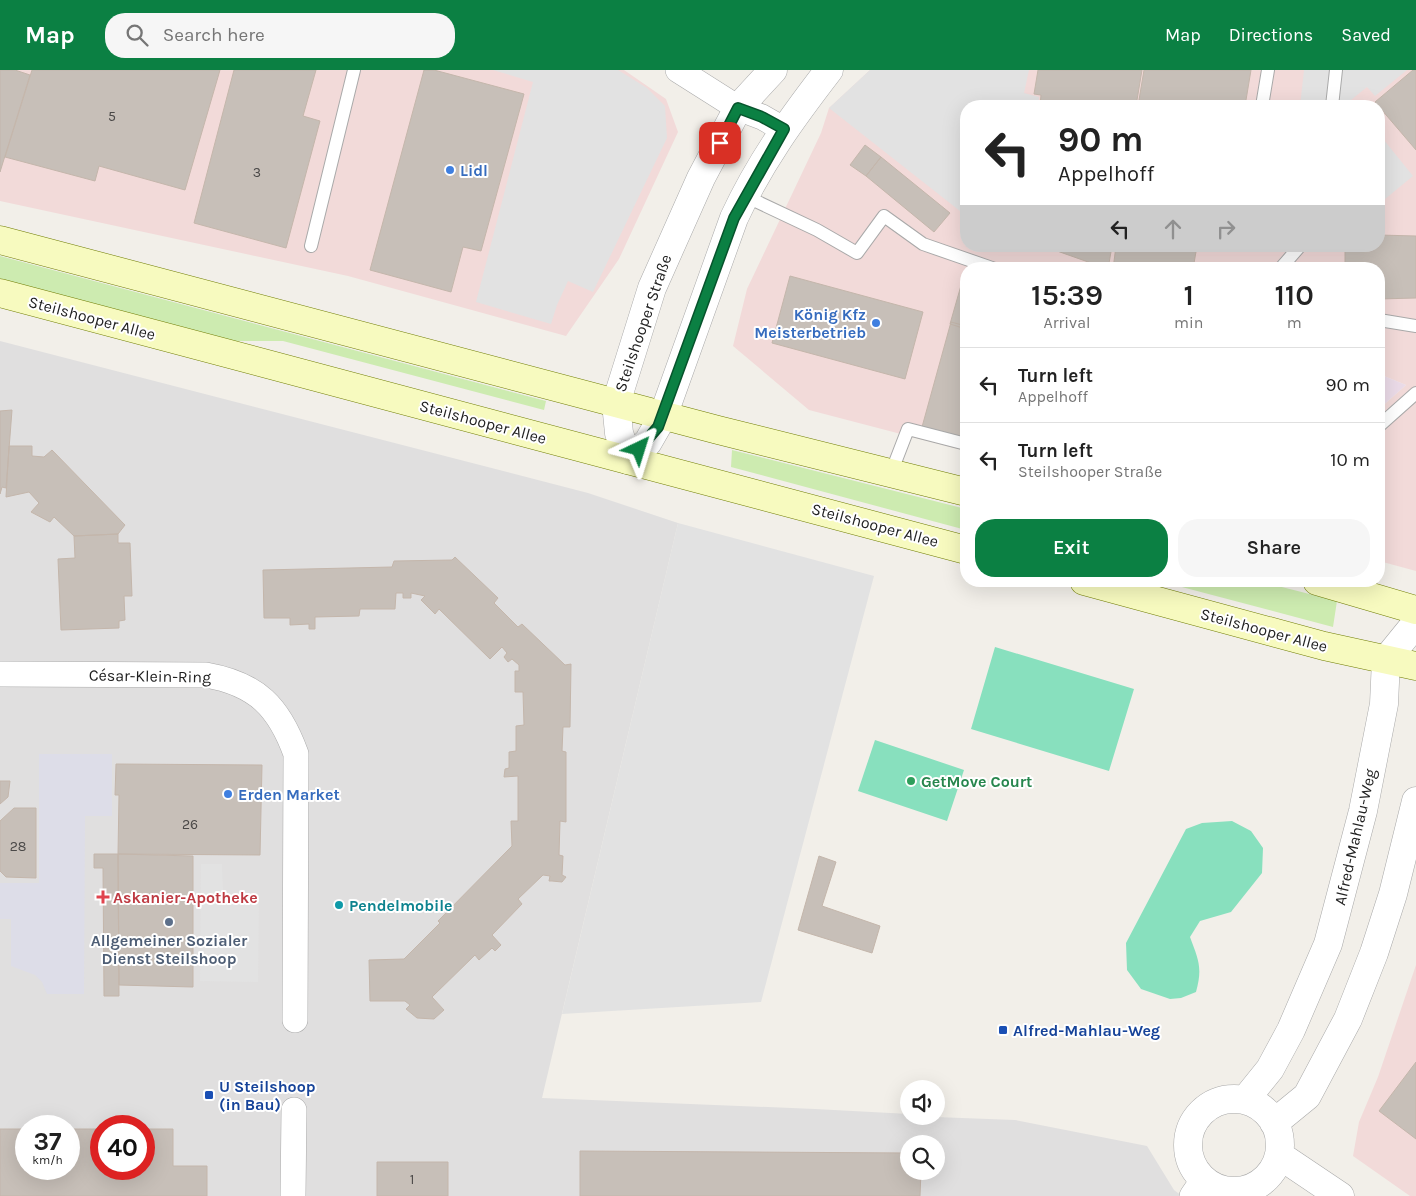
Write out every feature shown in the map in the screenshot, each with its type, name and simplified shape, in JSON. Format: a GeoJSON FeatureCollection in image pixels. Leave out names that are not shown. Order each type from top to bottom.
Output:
{"type":"FeatureCollection","features":[{"type":"Feature","properties":{"kind":"main road"},"geometry":{"type":"LineString","coordinates":[[0,240],[663,416],[960,490]]}},
{"type":"Feature","properties":{"kind":"main road","name":"Steilshooper Allee"},"geometry":{"type":"LineString","coordinates":[[0,294],[960,548]]}},
{"type":"Feature","properties":{"kind":"main road","name":"Steilshooper Allee"},"geometry":{"type":"LineString","coordinates":[[1106,587],[1324,646],[1416,666]]}},
{"type":"Feature","properties":{"kind":"main road"},"geometry":{"type":"LineString","coordinates":[[1337,587],[1416,610]]}},
{"type":"Feature","properties":{"kind":"street"},"geometry":{"type":"LineString","coordinates":[[678,70],[738,108],[762,117],[784,129]]}},
{"type":"Feature","properties":{"kind":"street","name":"Steilshooper Straße"},"geometry":{"type":"LineString","coordinates":[[628,460],[619,433],[616,403],[652,288],[701,178],[738,108],[773,70]]}},
{"type":"Feature","properties":{"kind":"street"},"geometry":{"type":"LineString","coordinates":[[628,460],[648,442],[663,416],[731,227],[745,196],[784,129],[829,70]]}},
{"type":"Feature","properties":{"kind":"street"},"geometry":{"type":"LineString","coordinates":[[1386,660],[1416,622]]}},
{"type":"Feature","properties":{"kind":"street","name":"Alfred-Mahlau-Weg"},"geometry":{"type":"LineString","coordinates":[[1245,1100],[1270,1069],[1291,1030],[1328,944],[1365,801],[1384,704],[1386,660]]}},
{"type":"Feature","properties":{"kind":"street","name":"César-Klein-Ring"},"geometry":{"type":"LineString","coordinates":[[0,674],[206,675],[224,678],[250,689],[272,707],[287,729],[296,754],[294,1020]]}},
{"type":"Feature","properties":{"kind":"street"},"geometry":{"type":"LineString","coordinates":[[1274,1122],[1307,1096],[1348,1018],[1374,953],[1390,903],[1416,801]]}},
{"type":"Feature","properties":{"kind":"street"},"geometry":{"type":"LineString","coordinates":[[1226,1099],[1245,1100],[1260,1107],[1274,1122],[1279,1134],[1279,1155],[1270,1175],[1267,1190],[1233,1192],[1212,1187],[1197,1188],[1194,1169],[1188,1156],[1187,1143],[1190,1129],[1195,1119],[1207,1107],[1226,1099]]}},
{"type":"Feature","properties":{"kind":"street"},"geometry":{"type":"LineString","coordinates":[[293,1196],[294,1110]]}},
{"type":"Feature","properties":{"kind":"street"},"geometry":{"type":"LineString","coordinates":[[1279,1155],[1340,1196]]}},
{"type":"Feature","properties":{"kind":"lane"},"geometry":{"type":"LineString","coordinates":[[311,246],[354,70]]}},
{"type":"Feature","properties":{"kind":"lane"},"geometry":{"type":"LineString","coordinates":[[1263,100],[1268,70]]}},
{"type":"Feature","properties":{"kind":"lane"},"geometry":{"type":"LineString","coordinates":[[1333,100],[1336,70]]}},
{"type":"Feature","properties":{"kind":"lane"},"geometry":{"type":"LineString","coordinates":[[745,196],[817,230],[858,253],[884,216],[923,244],[975,262]]}},
{"type":"Feature","properties":{"kind":"lane"},"geometry":{"type":"LineString","coordinates":[[1286,262],[1295,252]]}},
{"type":"Feature","properties":{"kind":"lane"},"geometry":{"type":"LineString","coordinates":[[1385,321],[1416,326]]}},
{"type":"Feature","properties":{"kind":"lane"},"geometry":{"type":"LineString","coordinates":[[1385,421],[1416,393]]}},
{"type":"Feature","properties":{"kind":"lane"},"geometry":{"type":"LineString","coordinates":[[890,473],[908,429],[960,442]]}},
{"type":"Feature","properties":{"kind":"shaded area"},"geometry":{"type":"Polygon","coordinates":[[[0,70],[624,70],[666,99],[678,132],[619,259],[566,336],[348,276],[0,201],[0,70]]]}},
{"type":"Feature","properties":{"kind":"shaded area"},"geometry":{"type":"Polygon","coordinates":[[[493,70],[618,70],[647,88],[665,106],[667,138],[593,292],[568,281],[551,324],[476,302],[533,82],[493,70]]]}},
{"type":"Feature","properties":{"kind":"shaded area"},"geometry":{"type":"Polygon","coordinates":[[[870,70],[1416,70],[1416,571],[1385,563],[1385,404],[1406,385],[1385,376],[1385,262],[960,262],[960,449],[809,410],[733,346],[747,289],[821,133],[829,108],[870,70]]]}},
{"type":"Feature","properties":{"kind":"shaded area"},"geometry":{"type":"Polygon","coordinates":[[[870,70],[1029,70],[1024,93],[1039,97],[1039,100],[960,100],[960,211],[829,108],[870,70]]]}},
{"type":"Feature","properties":{"kind":"shaded area"},"geometry":{"type":"Polygon","coordinates":[[[1304,70],[1407,70],[1375,96],[1367,87],[1351,100],[1301,100],[1304,70]]]}},
{"type":"Feature","properties":{"kind":"shaded area"},"geometry":{"type":"Polygon","coordinates":[[[1385,141],[1413,176],[1385,199],[1385,141]]]}},
{"type":"Feature","properties":{"kind":"shaded area"},"geometry":{"type":"Polygon","coordinates":[[[0,341],[588,493],[678,523],[542,1098],[900,1114],[900,1125],[945,1125],[945,1117],[1015,1120],[1147,1146],[1174,1190],[1182,1196],[0,1196],[0,341]]]}},
{"type":"Feature","properties":{"kind":"shaded area"},"geometry":{"type":"Polygon","coordinates":[[[1385,376],[1406,385],[1385,404],[1385,376]]]}},
{"type":"Feature","properties":{"kind":"shaded area"},"geometry":{"type":"Polygon","coordinates":[[[678,523],[874,576],[761,1002],[562,1014],[678,523]]]}},
{"type":"Feature","properties":{"kind":"shaded area"},"geometry":{"type":"Polygon","coordinates":[[[39,754],[112,754],[112,816],[85,816],[84,994],[47,994],[42,982],[35,975],[11,966],[11,919],[0,919],[0,883],[39,883],[39,754]]]}},
{"type":"Feature","properties":{"kind":"shaded area"},"geometry":{"type":"Polygon","coordinates":[[[201,864],[222,864],[223,895],[259,896],[258,982],[200,981],[201,864]]]}},
{"type":"Feature","properties":{"kind":"shaded area"},"geometry":{"type":"Polygon","coordinates":[[[1416,965],[1416,1196],[1410,1196],[1353,1156],[1359,1122],[1378,1077],[1416,965]]]}},
{"type":"Feature","properties":{"kind":"green space"},"geometry":{"type":"Polygon","coordinates":[[[0,256],[546,401],[544,410],[283,341],[232,341],[0,279],[0,256]]]}},
{"type":"Feature","properties":{"kind":"green space"},"geometry":{"type":"Polygon","coordinates":[[[732,450],[960,507],[960,528],[731,467],[732,450]]]}},
{"type":"Feature","properties":{"kind":"green space"},"geometry":{"type":"Polygon","coordinates":[[[1182,587],[1282,587],[1337,601],[1333,627],[1182,587]]]}},
{"type":"Feature","properties":{"kind":"green space"},"geometry":{"type":"Polygon","coordinates":[[[995,647],[1134,689],[1109,771],[971,729],[995,647]]]}},
{"type":"Feature","properties":{"kind":"green space","name":"GetMove Court"},"geometry":{"type":"Polygon","coordinates":[[[875,740],[964,770],[947,821],[858,791],[875,740]]]}},
{"type":"Feature","properties":{"kind":"green space"},"geometry":{"type":"Polygon","coordinates":[[[1232,821],[1251,831],[1263,848],[1262,873],[1231,912],[1200,921],[1190,937],[1199,969],[1196,992],[1181,998],[1170,999],[1141,989],[1127,970],[1126,943],[1186,829],[1202,823],[1232,821]]]}},
{"type":"Feature","properties":{"kind":"building"},"geometry":{"type":"Polygon","coordinates":[[[0,70],[15,70],[30,75],[0,172],[0,70]]]}},
{"type":"Feature","properties":{"kind":"building"},"geometry":{"type":"Polygon","coordinates":[[[32,70],[220,70],[185,190],[99,166],[95,181],[5,157],[32,70]]]}},
{"type":"Feature","properties":{"kind":"building"},"geometry":{"type":"Polygon","coordinates":[[[234,70],[316,70],[303,116],[320,121],[286,248],[194,223],[234,70]]]}},
{"type":"Feature","properties":{"kind":"building","name":"Lidl"},"geometry":{"type":"Polygon","coordinates":[[[424,70],[434,70],[524,94],[481,251],[463,247],[451,292],[370,270],[424,70]]]}},
{"type":"Feature","properties":{"kind":"building"},"geometry":{"type":"Polygon","coordinates":[[[1038,70],[1142,70],[1137,100],[1041,100],[1041,95],[1034,94],[1038,70]]]}},
{"type":"Feature","properties":{"kind":"building"},"geometry":{"type":"Polygon","coordinates":[[[1144,70],[1251,70],[1246,100],[1139,100],[1144,70]]]}},
{"type":"Feature","properties":{"kind":"building"},"geometry":{"type":"Polygon","coordinates":[[[1413,70],[1416,70],[1416,150],[1385,114],[1385,100],[1377,100],[1413,70]]]}},
{"type":"Feature","properties":{"kind":"building"},"geometry":{"type":"Polygon","coordinates":[[[865,145],[881,157],[866,176],[850,165],[865,145]]]}},
{"type":"Feature","properties":{"kind":"building"},"geometry":{"type":"Polygon","coordinates":[[[881,157],[950,213],[934,232],[866,176],[881,157]]]}},
{"type":"Feature","properties":{"kind":"building"},"geometry":{"type":"Polygon","coordinates":[[[1385,235],[1416,236],[1416,298],[1385,299],[1385,262],[1345,262],[1345,252],[1385,252],[1385,235]]]}},
{"type":"Feature","properties":{"kind":"building"},"geometry":{"type":"Polygon","coordinates":[[[1060,252],[1111,252],[1109,262],[1088,262],[1060,252]]]}},
{"type":"Feature","properties":{"kind":"building"},"geometry":{"type":"Polygon","coordinates":[[[1115,252],[1196,252],[1194,262],[1114,262],[1115,252]]]}},
{"type":"Feature","properties":{"kind":"building"},"geometry":{"type":"Polygon","coordinates":[[[790,276],[923,312],[905,379],[772,343],[790,276]]]}},
{"type":"Feature","properties":{"kind":"building"},"geometry":{"type":"Polygon","coordinates":[[[960,289],[960,327],[950,324],[960,289]]]}},
{"type":"Feature","properties":{"kind":"building"},"geometry":{"type":"Polygon","coordinates":[[[951,322],[960,324],[960,437],[922,427],[951,322]]]}},
{"type":"Feature","properties":{"kind":"building"},"geometry":{"type":"Polygon","coordinates":[[[12,410],[6,488],[2,487],[0,494],[0,411],[12,410]]]}},
{"type":"Feature","properties":{"kind":"building"},"geometry":{"type":"Polygon","coordinates":[[[9,446],[32,446],[32,456],[44,457],[52,450],[125,525],[118,534],[74,536],[54,517],[50,522],[31,512],[39,503],[29,492],[6,497],[9,446]]]}},
{"type":"Feature","properties":{"kind":"building"},"geometry":{"type":"Polygon","coordinates":[[[118,534],[118,543],[130,543],[132,596],[124,596],[125,620],[119,621],[119,628],[61,630],[58,559],[75,558],[74,536],[118,534]]]}},
{"type":"Feature","properties":{"kind":"building"},"geometry":{"type":"Polygon","coordinates":[[[455,557],[498,598],[494,603],[518,627],[522,624],[565,665],[571,664],[570,727],[563,727],[562,751],[566,752],[566,822],[560,821],[559,855],[563,856],[562,875],[566,877],[562,882],[549,881],[550,876],[543,875],[518,899],[522,904],[492,935],[501,945],[495,951],[492,948],[479,960],[475,955],[432,997],[444,1010],[434,1019],[417,1018],[406,1009],[410,1005],[405,1001],[370,1001],[369,960],[404,959],[440,923],[438,921],[512,846],[511,821],[518,821],[518,776],[504,777],[505,769],[509,768],[509,752],[516,751],[516,726],[524,725],[523,692],[515,692],[515,671],[519,671],[519,665],[512,659],[508,662],[504,657],[507,653],[502,647],[490,659],[439,609],[435,614],[421,600],[425,596],[411,593],[411,598],[403,598],[403,593],[396,593],[395,609],[360,609],[359,616],[315,617],[315,629],[309,629],[309,624],[290,625],[290,618],[264,618],[263,570],[392,567],[394,561],[452,560],[455,557]]]}},
{"type":"Feature","properties":{"kind":"building"},"geometry":{"type":"Polygon","coordinates":[[[116,764],[262,765],[260,855],[118,854],[119,795],[115,795],[116,764]]]}},
{"type":"Feature","properties":{"kind":"building"},"geometry":{"type":"Polygon","coordinates":[[[0,781],[10,781],[8,797],[0,804],[0,781]]]}},
{"type":"Feature","properties":{"kind":"building"},"geometry":{"type":"Polygon","coordinates":[[[14,808],[36,808],[36,878],[6,877],[0,871],[0,821],[14,808]]]}},
{"type":"Feature","properties":{"kind":"building"},"geometry":{"type":"Polygon","coordinates":[[[94,854],[118,854],[119,996],[104,996],[103,868],[94,868],[94,854]]]}},
{"type":"Feature","properties":{"kind":"building"},"geometry":{"type":"Polygon","coordinates":[[[118,854],[193,856],[193,987],[119,985],[118,854]]]}},
{"type":"Feature","properties":{"kind":"building"},"geometry":{"type":"Polygon","coordinates":[[[819,856],[836,862],[822,906],[880,926],[872,953],[798,930],[819,856]]]}},
{"type":"Feature","properties":{"kind":"building"},"geometry":{"type":"Polygon","coordinates":[[[1416,1062],[1416,1139],[1379,1111],[1416,1062]]]}},
{"type":"Feature","properties":{"kind":"building"},"geometry":{"type":"Polygon","coordinates":[[[0,1129],[15,1129],[15,1180],[80,1180],[80,1129],[90,1129],[90,1180],[155,1180],[155,1129],[173,1129],[173,1166],[207,1166],[207,1196],[0,1196],[0,1129]]]}},
{"type":"Feature","properties":{"kind":"building"},"geometry":{"type":"Polygon","coordinates":[[[580,1151],[900,1153],[900,1180],[921,1180],[920,1196],[580,1196],[580,1151]]]}},
{"type":"Feature","properties":{"kind":"building"},"geometry":{"type":"Polygon","coordinates":[[[377,1162],[448,1162],[448,1196],[377,1196],[377,1162]]]}},
{"type":"Feature","properties":{"kind":"place","name":"Lidl"},"geometry":{"type":"Point","coordinates":[450,170]}},
{"type":"Feature","properties":{"kind":"place","name":"König Kfz Meisterbetrieb"},"geometry":{"type":"Point","coordinates":[876,323]}},
{"type":"Feature","properties":{"kind":"place","name":"GetMove Court"},"geometry":{"type":"Point","coordinates":[911,781]}},
{"type":"Feature","properties":{"kind":"place","name":"Erden Market"},"geometry":{"type":"Point","coordinates":[228,794]}},
{"type":"Feature","properties":{"kind":"place","name":"Askanier-Apotheke"},"geometry":{"type":"Point","coordinates":[103,897]}},
{"type":"Feature","properties":{"kind":"place","name":"Pendelmobile"},"geometry":{"type":"Point","coordinates":[339,905]}},
{"type":"Feature","properties":{"kind":"place","name":"Allgemeiner Sozialer Dienst Steilshoop"},"geometry":{"type":"Point","coordinates":[169,922]}},
{"type":"Feature","properties":{"kind":"place","name":"Alfred-Mahlau-Weg"},"geometry":{"type":"Point","coordinates":[1003,1030]}},
{"type":"Feature","properties":{"kind":"place","name":"U Steilshoop (in Bau)"},"geometry":{"type":"Point","coordinates":[209,1095]}},
{"type":"Feature","properties":{"kind":"route"},"geometry":{"type":"LineString","coordinates":[[639,449],[648,442],[663,416],[734,218],[784,129],[762,117],[738,108],[720,143]]}}]}
